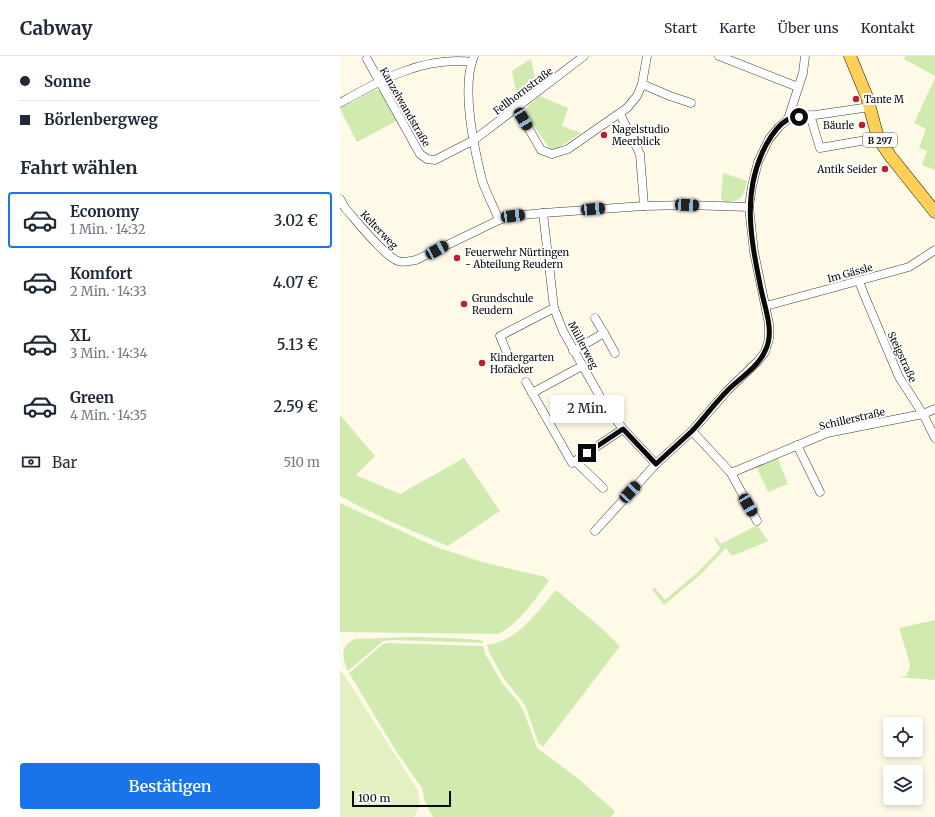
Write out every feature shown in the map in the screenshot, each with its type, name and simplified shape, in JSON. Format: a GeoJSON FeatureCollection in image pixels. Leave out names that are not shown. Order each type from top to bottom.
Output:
{"type":"FeatureCollection","features":[{"type":"Feature","properties":{"kind":"main road","name":"B 297"},"geometry":{"type":"LineString","coordinates":[[850,56],[870,107],[878,138],[891,157],[935,212]]}},
{"type":"Feature","properties":{"kind":"street","name":"Fellhornstraße"},"geometry":{"type":"LineString","coordinates":[[474,140],[584,56]]}},
{"type":"Feature","properties":{"kind":"street"},"geometry":{"type":"LineString","coordinates":[[517,108],[541,150],[552,154],[568,149],[627,108],[637,96],[642,84],[647,56]]}},
{"type":"Feature","properties":{"kind":"street"},"geometry":{"type":"LineString","coordinates":[[719,56],[798,87]]}},
{"type":"Feature","properties":{"kind":"street"},"geometry":{"type":"LineString","coordinates":[[594,531],[656,464],[692,431],[727,391],[758,361],[765,352],[769,339],[769,324],[754,252],[749,206],[758,162],[769,139],[788,119],[798,87],[805,56]]}},
{"type":"Feature","properties":{"kind":"street","name":"Kanzelwandstraße"},"geometry":{"type":"LineString","coordinates":[[367,59],[378,82],[420,154],[427,159],[435,160],[474,140]]}},
{"type":"Feature","properties":{"kind":"street"},"geometry":{"type":"LineString","coordinates":[[340,103],[378,82],[422,64],[434,61],[473,59],[468,77],[468,95],[474,140],[483,181],[500,220],[513,216],[543,213],[644,206],[749,206]]}},
{"type":"Feature","properties":{"kind":"street"},"geometry":{"type":"LineString","coordinates":[[642,84],[691,103]]}},
{"type":"Feature","properties":{"kind":"street"},"geometry":{"type":"LineString","coordinates":[[788,119],[870,107]]}},
{"type":"Feature","properties":{"kind":"street"},"geometry":{"type":"LineString","coordinates":[[620,114],[640,154],[644,206]]}},
{"type":"Feature","properties":{"kind":"street"},"geometry":{"type":"LineString","coordinates":[[810,115],[820,148],[878,138]]}},
{"type":"Feature","properties":{"kind":"street","name":"Kelterweg"},"geometry":{"type":"LineString","coordinates":[[340,199],[345,208],[388,254],[399,261],[416,260],[500,220]]}},
{"type":"Feature","properties":{"kind":"street","name":"Müllerweg"},"geometry":{"type":"LineString","coordinates":[[543,213],[554,308],[563,331],[603,402],[623,429],[656,464]]}},
{"type":"Feature","properties":{"kind":"street","name":"Im Gässle"},"geometry":{"type":"LineString","coordinates":[[766,306],[909,267],[935,250]]}},
{"type":"Feature","properties":{"kind":"street","name":"Steigstraße"},"geometry":{"type":"LineString","coordinates":[[859,281],[862,292],[898,376],[923,414],[935,438]]}},
{"type":"Feature","properties":{"kind":"street"},"geometry":{"type":"LineString","coordinates":[[507,353],[500,336],[554,308]]}},
{"type":"Feature","properties":{"kind":"street"},"geometry":{"type":"LineString","coordinates":[[596,318],[615,353]]}},
{"type":"Feature","properties":{"kind":"street"},"geometry":{"type":"LineString","coordinates":[[574,351],[604,333]]}},
{"type":"Feature","properties":{"kind":"street"},"geometry":{"type":"LineString","coordinates":[[532,393],[582,366]]}},
{"type":"Feature","properties":{"kind":"street"},"geometry":{"type":"LineString","coordinates":[[526,382],[572,463],[623,429]]}},
{"type":"Feature","properties":{"kind":"street","name":"Schillerstraße"},"geometry":{"type":"LineString","coordinates":[[731,473],[797,444],[827,433],[923,414],[935,408]]}},
{"type":"Feature","properties":{"kind":"street"},"geometry":{"type":"LineString","coordinates":[[692,431],[731,473],[757,521]]}},
{"type":"Feature","properties":{"kind":"street"},"geometry":{"type":"LineString","coordinates":[[797,444],[820,492]]}},
{"type":"Feature","properties":{"kind":"street"},"geometry":{"type":"LineString","coordinates":[[575,461],[603,488]]}},
{"type":"Feature","properties":{"kind":"green space"},"geometry":{"type":"Polygon","coordinates":[[[906,56],[935,56],[935,76],[904,59],[906,56]]]}},
{"type":"Feature","properties":{"kind":"green space"},"geometry":{"type":"Polygon","coordinates":[[[531,59],[537,88],[518,102],[512,71],[531,59]]]}},
{"type":"Feature","properties":{"kind":"green space"},"geometry":{"type":"Polygon","coordinates":[[[935,78],[935,170],[922,165],[927,151],[919,148],[926,129],[914,123],[935,78]]]}},
{"type":"Feature","properties":{"kind":"green space"},"geometry":{"type":"Polygon","coordinates":[[[374,90],[381,91],[398,120],[357,142],[340,109],[374,90]]]}},
{"type":"Feature","properties":{"kind":"green space"},"geometry":{"type":"Polygon","coordinates":[[[540,96],[568,108],[562,126],[581,133],[556,149],[550,149],[525,113],[527,107],[540,96]]]}},
{"type":"Feature","properties":{"kind":"green space"},"geometry":{"type":"Polygon","coordinates":[[[723,173],[747,181],[743,195],[738,200],[724,202],[721,198],[723,173]]]}},
{"type":"Feature","properties":{"kind":"green space"},"geometry":{"type":"Polygon","coordinates":[[[340,415],[375,456],[356,475],[400,494],[464,458],[500,511],[448,546],[366,510],[340,496],[340,415]]]}},
{"type":"Feature","properties":{"kind":"green space"},"geometry":{"type":"Polygon","coordinates":[[[777,457],[788,484],[768,492],[756,466],[777,457]]]}},
{"type":"Feature","properties":{"kind":"green space"},"geometry":{"type":"Polygon","coordinates":[[[340,503],[436,547],[482,562],[545,577],[549,581],[520,617],[513,624],[498,634],[340,632],[340,503]]]}},
{"type":"Feature","properties":{"kind":"green space"},"geometry":{"type":"Polygon","coordinates":[[[757,525],[768,541],[732,556],[726,548],[701,574],[664,605],[652,589],[654,587],[665,600],[698,572],[720,549],[714,538],[716,537],[721,544],[757,525]]]}},
{"type":"Feature","properties":{"kind":"green space"},"geometry":{"type":"Polygon","coordinates":[[[556,590],[620,646],[543,747],[538,742],[525,705],[505,680],[489,652],[487,645],[508,638],[517,632],[534,616],[556,590]]]}},
{"type":"Feature","properties":{"kind":"green space"},"geometry":{"type":"Polygon","coordinates":[[[935,620],[935,680],[898,677],[906,676],[910,664],[899,628],[935,620]]]}},
{"type":"Feature","properties":{"kind":"green space"},"geometry":{"type":"Polygon","coordinates":[[[410,637],[479,640],[483,641],[483,643],[383,641],[348,671],[344,661],[344,652],[347,645],[355,639],[410,637]]]}},
{"type":"Feature","properties":{"kind":"green space"},"geometry":{"type":"Polygon","coordinates":[[[383,644],[483,646],[485,654],[502,683],[519,703],[524,712],[537,748],[576,777],[615,811],[611,817],[433,817],[425,802],[422,788],[396,751],[349,673],[383,644]]]}},
{"type":"Feature","properties":{"kind":"green space"},"geometry":{"type":"Polygon","coordinates":[[[340,670],[418,791],[420,806],[414,817],[340,817],[340,670]]]}},
{"type":"Feature","properties":{"kind":"place","name":"Tante M"},"geometry":{"type":"Point","coordinates":[856,99]}},
{"type":"Feature","properties":{"kind":"place","name":"Bäurle"},"geometry":{"type":"Point","coordinates":[862,125]}},
{"type":"Feature","properties":{"kind":"place","name":"Nagelstudio Meerblick"},"geometry":{"type":"Point","coordinates":[604,135]}},
{"type":"Feature","properties":{"kind":"place","name":"Antik Seider"},"geometry":{"type":"Point","coordinates":[885,169]}},
{"type":"Feature","properties":{"kind":"place","name":"Feuerwehr Nürtingen - Abteilung Reudern"},"geometry":{"type":"Point","coordinates":[457,258]}},
{"type":"Feature","properties":{"kind":"place","name":"Grundschule Reudern"},"geometry":{"type":"Point","coordinates":[464,304]}},
{"type":"Feature","properties":{"kind":"place","name":"Kindergarten Hofäcker"},"geometry":{"type":"Point","coordinates":[482,363]}},
{"type":"Feature","properties":{"kind":"route"},"geometry":{"type":"LineString","coordinates":[[587,453],[623,429],[656,464],[692,431],[727,391],[758,361],[765,352],[769,339],[769,324],[754,252],[749,206],[758,162],[769,139],[788,119],[799,117]]}}]}
